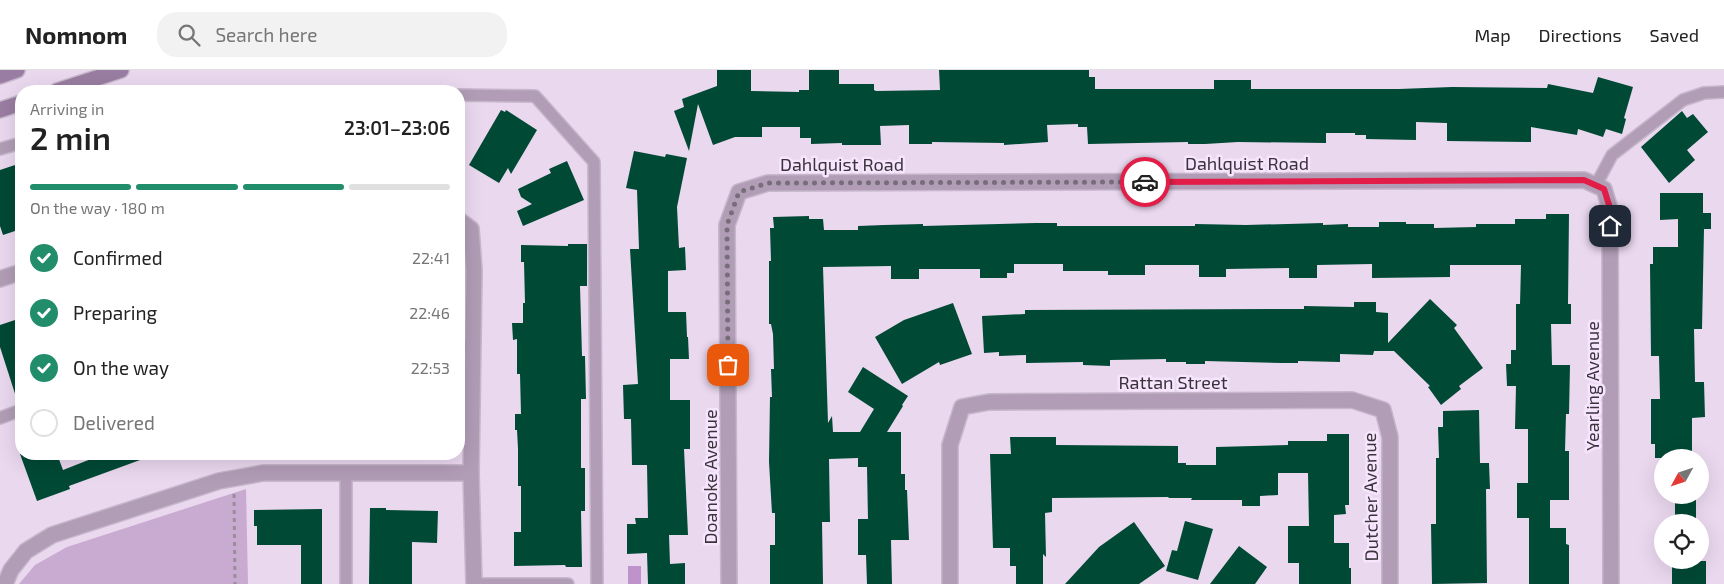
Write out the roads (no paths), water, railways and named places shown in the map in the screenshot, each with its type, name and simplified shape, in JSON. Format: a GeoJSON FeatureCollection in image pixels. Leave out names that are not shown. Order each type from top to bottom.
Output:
{"type":"FeatureCollection","features":[{"type":"Feature","properties":{"kind":"main road"},"geometry":{"type":"LineString","coordinates":[[0,76],[18,70]]}},
{"type":"Feature","properties":{"kind":"main road"},"geometry":{"type":"LineString","coordinates":[[72,85],[101,73],[121,70]]}},
{"type":"Feature","properties":{"kind":"main road"},"geometry":{"type":"LineString","coordinates":[[0,110],[15,105]]}},
{"type":"Feature","properties":{"kind":"street","name":"Dahlquist Road"},"geometry":{"type":"LineString","coordinates":[[739,192],[768,183],[1584,180],[1600,187]]}},
{"type":"Feature","properties":{"kind":"street","name":"Yearling Avenue"},"geometry":{"type":"LineString","coordinates":[[1600,187],[1610,208],[1611,584]]}},
{"type":"Feature","properties":{"kind":"street","name":"Doanoke Avenue"},"geometry":{"type":"LineString","coordinates":[[729,584],[727,225],[739,192]]}},
{"type":"Feature","properties":{"kind":"street"},"geometry":{"type":"LineString","coordinates":[[465,224],[471,229],[474,270],[466,346],[474,584]]}},
{"type":"Feature","properties":{"kind":"street"},"geometry":{"type":"LineString","coordinates":[[0,279],[15,274]]}},
{"type":"Feature","properties":{"kind":"street","name":"Rattan Street"},"geometry":{"type":"LineString","coordinates":[[950,584],[950,445],[962,407],[989,402],[1352,400],[1383,410]]}},
{"type":"Feature","properties":{"kind":"street","name":"Dutcher Avenue"},"geometry":{"type":"LineString","coordinates":[[1383,410],[1390,437],[1390,584]]}},
{"type":"Feature","properties":{"kind":"street"},"geometry":{"type":"LineString","coordinates":[[5,584],[11,570],[26,551],[52,536],[219,481],[263,473],[471,473]]}},
{"type":"Feature","properties":{"kind":"lane"},"geometry":{"type":"LineString","coordinates":[[1600,187],[1612,155],[1682,100],[1704,93],[1724,92]]}},
{"type":"Feature","properties":{"kind":"lane"},"geometry":{"type":"LineString","coordinates":[[465,95],[535,96],[594,162],[597,584]]}},
{"type":"Feature","properties":{"kind":"lane"},"geometry":{"type":"LineString","coordinates":[[0,149],[15,145]]}},
{"type":"Feature","properties":{"kind":"lane"},"geometry":{"type":"LineString","coordinates":[[0,418],[15,412]]}},
{"type":"Feature","properties":{"kind":"lane"},"geometry":{"type":"LineString","coordinates":[[346,473],[346,584]]}},
{"type":"Feature","properties":{"kind":"lane"},"geometry":{"type":"LineString","coordinates":[[474,584],[568,584]]}}]}
